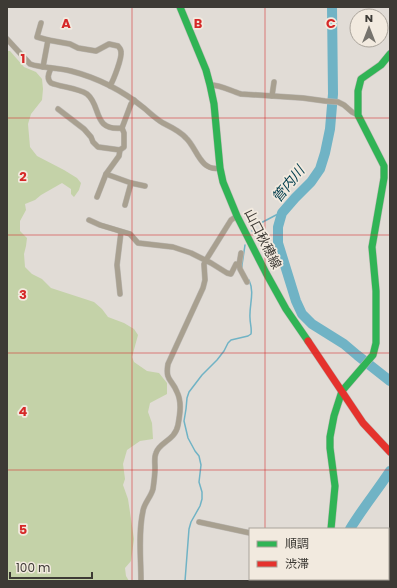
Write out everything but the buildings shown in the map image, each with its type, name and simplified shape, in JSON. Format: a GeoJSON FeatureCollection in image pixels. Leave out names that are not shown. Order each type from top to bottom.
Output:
{"type":"FeatureCollection","features":[{"type":"Feature","properties":{"kind":"street","name":"山口秋穂線"},"geometry":{"type":"LineString","coordinates":[[180,7],[206,70],[214,104],[220,168],[223,182],[237,216],[286,309],[363,423],[390,452]]}},
{"type":"Feature","properties":{"kind":"street"},"geometry":{"type":"LineString","coordinates":[[41,24],[37,37],[70,44],[78,48],[96,51],[109,44],[118,46],[121,49],[121,52],[110,86]]}},
{"type":"Feature","properties":{"kind":"street"},"geometry":{"type":"LineString","coordinates":[[7,39],[30,64],[34,66],[71,71],[89,76],[134,100],[157,119],[187,138],[198,156],[209,167],[216,169],[220,168]]}},
{"type":"Feature","properties":{"kind":"street"},"geometry":{"type":"LineString","coordinates":[[43,67],[48,40]]}},
{"type":"Feature","properties":{"kind":"street"},"geometry":{"type":"LineString","coordinates":[[331,528],[335,486],[330,437],[336,408],[342,391],[373,355],[376,343],[376,291],[372,247],[384,178],[384,166],[358,115],[358,94],[361,79],[382,64],[390,54]]}},
{"type":"Feature","properties":{"kind":"street"},"geometry":{"type":"LineString","coordinates":[[51,68],[48,77],[48,80],[51,83],[82,91],[91,100],[99,119],[103,124],[115,129],[122,128]]}},
{"type":"Feature","properties":{"kind":"street"},"geometry":{"type":"LineString","coordinates":[[272,96],[274,82]]}},
{"type":"Feature","properties":{"kind":"street"},"geometry":{"type":"LineString","coordinates":[[210,86],[222,86],[241,94],[338,102],[358,115]]}},
{"type":"Feature","properties":{"kind":"street"},"geometry":{"type":"LineString","coordinates":[[97,197],[106,174],[119,156],[120,150],[124,147],[124,133],[122,128],[130,104],[134,100]]}},
{"type":"Feature","properties":{"kind":"street"},"geometry":{"type":"LineString","coordinates":[[58,110],[84,129],[98,147],[120,150]]}},
{"type":"Feature","properties":{"kind":"street"},"geometry":{"type":"LineString","coordinates":[[106,174],[145,186]]}},
{"type":"Feature","properties":{"kind":"street"},"geometry":{"type":"LineString","coordinates":[[125,205],[131,182]]}},
{"type":"Feature","properties":{"kind":"street"},"geometry":{"type":"LineString","coordinates":[[141,581],[140,535],[143,510],[152,492],[155,477],[156,452],[159,447],[174,435],[180,408],[180,399],[177,390],[168,376],[168,364],[203,288],[205,280],[204,264],[232,220],[237,216]]}},
{"type":"Feature","properties":{"kind":"street"},"geometry":{"type":"LineString","coordinates":[[89,220],[130,234],[138,243],[173,247],[191,253],[227,273],[231,274],[236,264],[239,265]]}},
{"type":"Feature","properties":{"kind":"street"},"geometry":{"type":"LineString","coordinates":[[120,294],[117,265],[121,232]]}},
{"type":"Feature","properties":{"kind":"street"},"geometry":{"type":"LineString","coordinates":[[241,253],[239,265],[247,282]]}},
{"type":"Feature","properties":{"kind":"street"},"geometry":{"type":"LineString","coordinates":[[199,522],[249,533]]}},
{"type":"Feature","properties":{"kind":"green space"},"geometry":{"type":"Polygon","coordinates":[[[7,51],[10,51],[24,67],[36,72],[42,79],[42,100],[31,114],[28,124],[30,147],[37,156],[64,170],[77,178],[81,183],[79,190],[74,197],[71,194],[71,189],[62,183],[35,200],[25,204],[26,210],[20,221],[20,231],[27,238],[24,254],[25,267],[32,274],[42,279],[51,288],[94,302],[108,317],[124,323],[134,329],[138,335],[132,357],[134,362],[147,371],[159,373],[167,383],[167,394],[150,403],[148,412],[152,423],[153,439],[140,441],[127,450],[123,464],[125,479],[123,485],[128,499],[134,539],[131,561],[125,568],[126,576],[129,581],[7,581],[7,51]]]}},
{"type":"Feature","properties":{"kind":"waterway","name":"管内川"},"geometry":{"type":"LineString","coordinates":[[332,7],[333,94],[330,129],[325,153],[320,169],[311,182],[282,213],[278,227],[278,243],[296,301],[302,314],[312,324],[344,344],[390,381]]}},
{"type":"Feature","properties":{"kind":"waterway"},"geometry":{"type":"LineString","coordinates":[[259,224],[282,213]]}},
{"type":"Feature","properties":{"kind":"waterway"},"geometry":{"type":"LineString","coordinates":[[242,268],[245,245]]}},
{"type":"Feature","properties":{"kind":"waterway"},"geometry":{"type":"LineString","coordinates":[[185,581],[189,529],[202,499],[202,492],[199,482],[201,465],[199,456],[188,438],[184,421],[187,398],[189,392],[202,375],[217,360],[228,343],[231,340],[251,334],[250,313],[252,290],[249,280]]}},
{"type":"Feature","properties":{"kind":"waterway","name":"管内川"},"geometry":{"type":"LineString","coordinates":[[351,528],[390,471]]}},
{"type":"Feature","properties":{"kind":"traffic: fast"},"geometry":{"type":"LineString","coordinates":[[180,7],[206,70],[210,85],[214,104],[220,168],[223,182],[237,216],[266,273],[286,309],[308,341]]}},
{"type":"Feature","properties":{"kind":"traffic: fast"},"geometry":{"type":"LineString","coordinates":[[331,528],[335,486],[330,437],[334,416],[342,391],[373,355],[376,343],[376,291],[372,247],[384,178],[384,166],[358,115],[358,91],[361,79],[381,65],[390,54]]}},
{"type":"Feature","properties":{"kind":"traffic: jam"},"geometry":{"type":"LineString","coordinates":[[308,341],[363,423],[390,452]]}}]}
